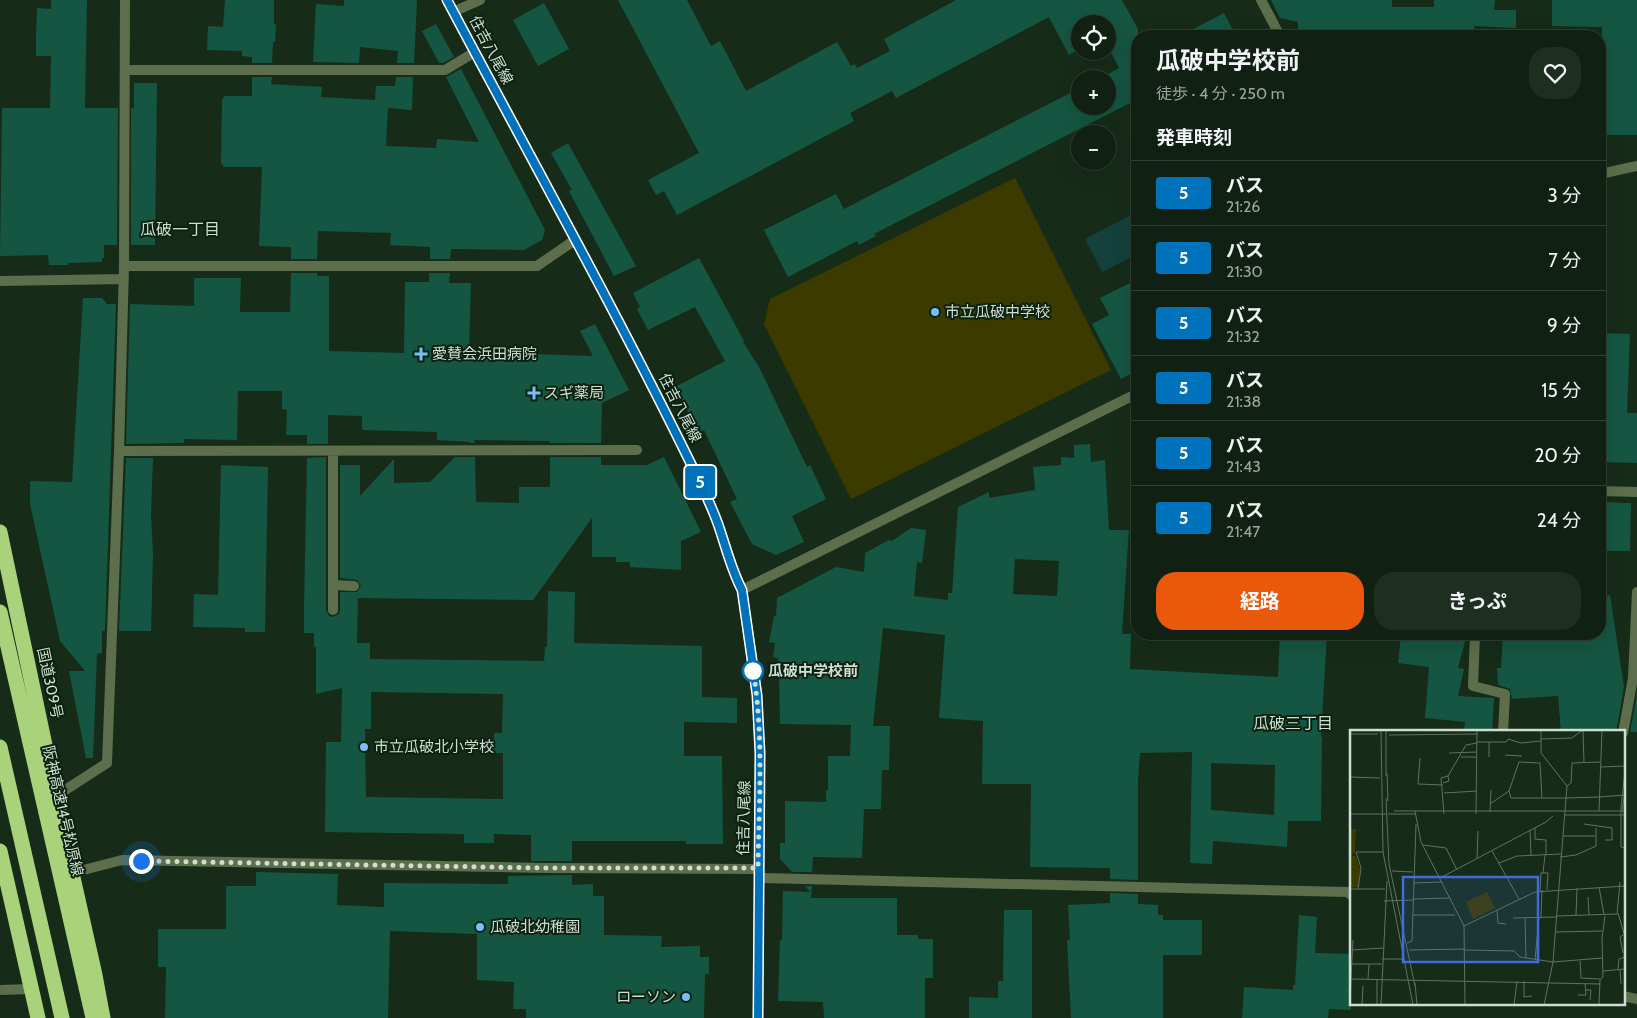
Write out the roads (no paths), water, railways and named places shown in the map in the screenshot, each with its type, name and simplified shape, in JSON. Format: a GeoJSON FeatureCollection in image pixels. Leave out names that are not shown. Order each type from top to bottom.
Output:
{"type":"FeatureCollection","features":[{"type":"Feature","properties":{"kind":"highway","name":"国道309号"},"geometry":{"type":"LineString","coordinates":[[0,532],[103,1018]]}},
{"type":"Feature","properties":{"kind":"highway","name":"阪神高速14号松原線"},"geometry":{"type":"LineString","coordinates":[[0,612],[94,1018]]}},
{"type":"Feature","properties":{"kind":"highway"},"geometry":{"type":"LineString","coordinates":[[0,747],[62,1018]]}},
{"type":"Feature","properties":{"kind":"highway"},"geometry":{"type":"LineString","coordinates":[[0,851],[38,1018]]}},
{"type":"Feature","properties":{"kind":"main road","name":"住吉八尾線"},"geometry":{"type":"LineString","coordinates":[[447,0],[606,297],[700,483],[720,528],[735,576],[742,590],[757,695],[760,753],[758,1018]]}},
{"type":"Feature","properties":{"kind":"street"},"geometry":{"type":"LineString","coordinates":[[56,796],[107,763],[124,279],[125,0]]}},
{"type":"Feature","properties":{"kind":"street"},"geometry":{"type":"LineString","coordinates":[[453,12],[480,0]]}},
{"type":"Feature","properties":{"kind":"street"},"geometry":{"type":"LineString","coordinates":[[1261,0],[1277,30]]}},
{"type":"Feature","properties":{"kind":"street"},"geometry":{"type":"LineString","coordinates":[[125,70],[445,70],[475,52]]}},
{"type":"Feature","properties":{"kind":"street"},"geometry":{"type":"LineString","coordinates":[[1606,173],[1637,166]]}},
{"type":"Feature","properties":{"kind":"street"},"geometry":{"type":"LineString","coordinates":[[124,266],[537,266],[575,240]]}},
{"type":"Feature","properties":{"kind":"street"},"geometry":{"type":"LineString","coordinates":[[0,281],[124,279]]}},
{"type":"Feature","properties":{"kind":"street"},"geometry":{"type":"LineString","coordinates":[[742,590],[1131,397]]}},
{"type":"Feature","properties":{"kind":"street"},"geometry":{"type":"LineString","coordinates":[[119,451],[637,450]]}},
{"type":"Feature","properties":{"kind":"street"},"geometry":{"type":"LineString","coordinates":[[333,451],[333,610]]}},
{"type":"Feature","properties":{"kind":"street"},"geometry":{"type":"LineString","coordinates":[[1606,491],[1637,492]]}},
{"type":"Feature","properties":{"kind":"street"},"geometry":{"type":"LineString","coordinates":[[333,585],[354,586]]}},
{"type":"Feature","properties":{"kind":"street"},"geometry":{"type":"LineString","coordinates":[[1624,730],[1633,678],[1637,592]]}},
{"type":"Feature","properties":{"kind":"street"},"geometry":{"type":"LineString","coordinates":[[1475,640],[1473,686],[1505,694],[1503,730]]}},
{"type":"Feature","properties":{"kind":"street"},"geometry":{"type":"LineString","coordinates":[[72,872],[122,860],[758,873],[1348,892],[1350,894]]}},
{"type":"Feature","properties":{"kind":"street"},"geometry":{"type":"LineString","coordinates":[[0,990],[31,989]]}},
{"type":"Feature","properties":{"kind":"street"},"geometry":{"type":"LineString","coordinates":[[1624,996],[1637,999]]}},
{"type":"Feature","properties":{"kind":"water"},"geometry":{"type":"Polygon","coordinates":[[[1131,215],[1131,257],[1102,272],[1085,239],[1131,215]]]}},
{"type":"Feature","properties":{"kind":"place","name":"市立瓜破中学校"},"geometry":{"type":"Point","coordinates":[935,312]}},
{"type":"Feature","properties":{"kind":"place","name":"愛賛会浜田病院"},"geometry":{"type":"Point","coordinates":[421,354]}},
{"type":"Feature","properties":{"kind":"place","name":"スギ薬局"},"geometry":{"type":"Point","coordinates":[534,393]}},
{"type":"Feature","properties":{"kind":"place","name":"瓜破中学校前"},"geometry":{"type":"Point","coordinates":[753,671]}},
{"type":"Feature","properties":{"kind":"place","name":"市立瓜破北小学校"},"geometry":{"type":"Point","coordinates":[364,747]}},
{"type":"Feature","properties":{"kind":"place","name":"瓜破北幼稚園"},"geometry":{"type":"Point","coordinates":[480,927]}},
{"type":"Feature","properties":{"kind":"place","name":"ローソン"},"geometry":{"type":"Point","coordinates":[686,997]}},
{"type":"Feature","properties":{"kind":"district","name":"瓜破一丁目"},"geometry":{"type":"Point","coordinates":[180,229]}},
{"type":"Feature","properties":{"kind":"district","name":"瓜破三丁目"},"geometry":{"type":"Point","coordinates":[1293,723]}}]}
